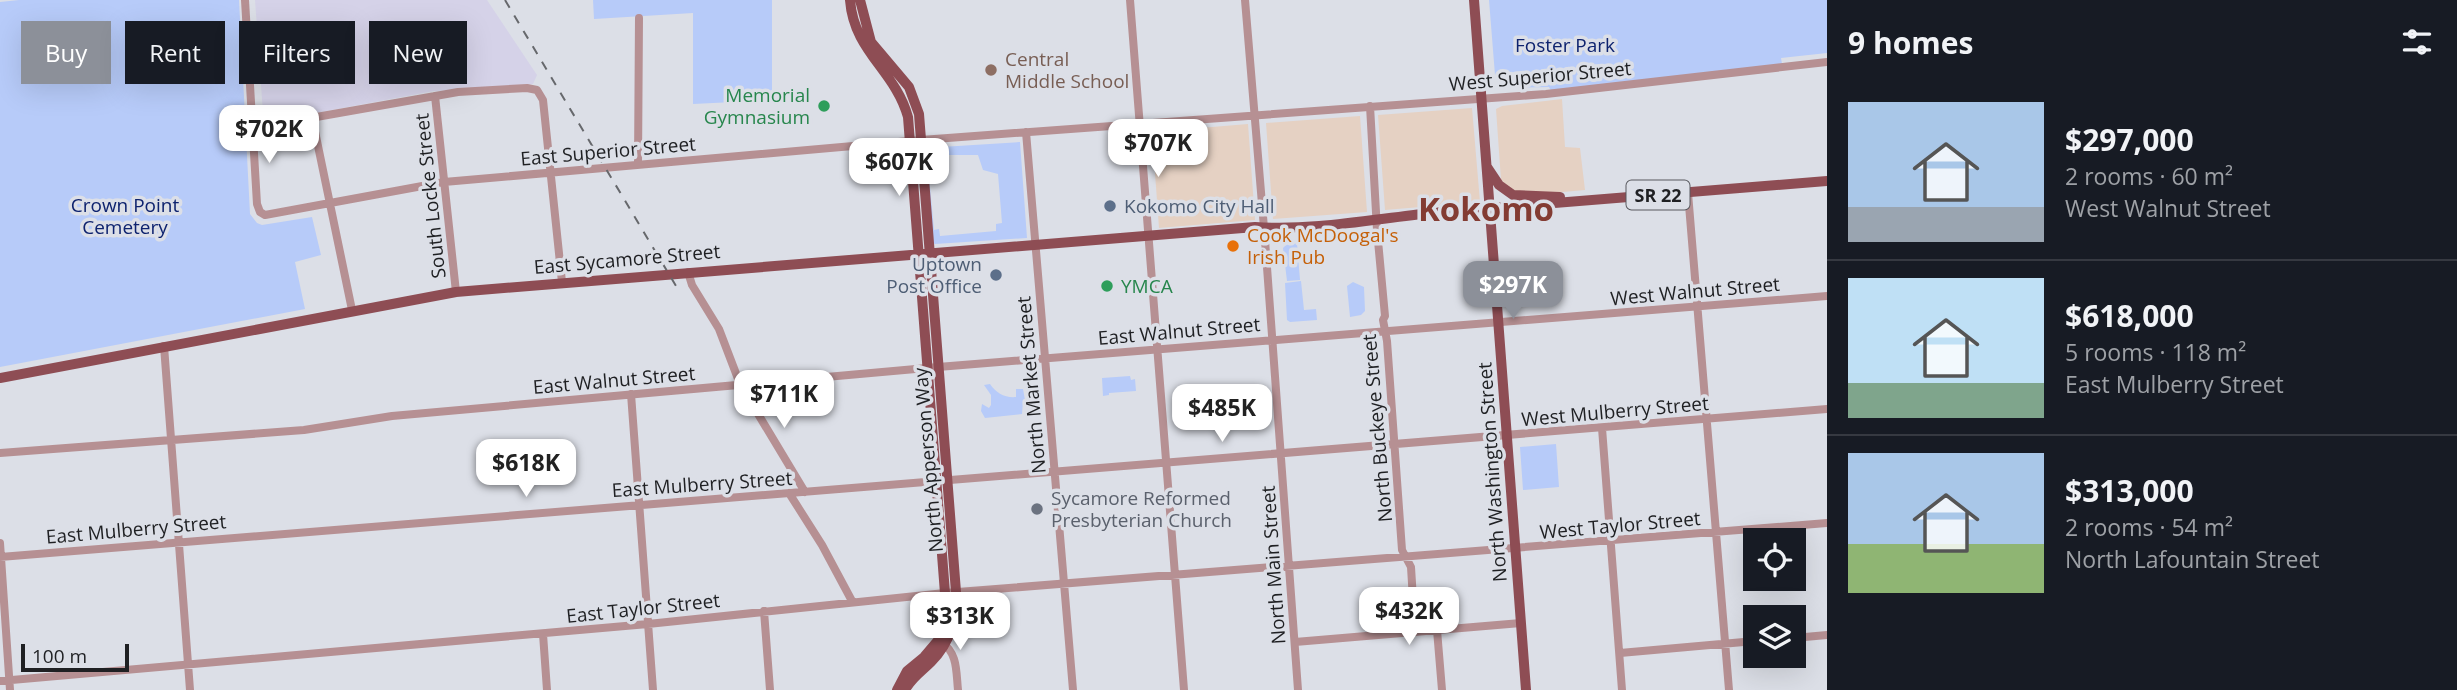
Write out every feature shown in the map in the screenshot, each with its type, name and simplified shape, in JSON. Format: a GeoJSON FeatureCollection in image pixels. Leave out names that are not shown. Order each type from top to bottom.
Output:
{"type":"FeatureCollection","features":[{"type":"Feature","properties":{"kind":"main road","name":"North Washington Street"},"geometry":{"type":"LineString","coordinates":[[1474,0],[1526,690]]}},
{"type":"Feature","properties":{"kind":"main road","name":"North Apperson Way"},"geometry":{"type":"LineString","coordinates":[[855,4],[871,42],[909,87],[919,114],[916,141],[955,619],[930,663],[912,678],[905,690]]}},
{"type":"Feature","properties":{"kind":"main road"},"geometry":{"type":"LineString","coordinates":[[1486,166],[1499,185],[1513,195],[1588,200]]}},
{"type":"Feature","properties":{"kind":"main road","name":"SR 22"},"geometry":{"type":"LineString","coordinates":[[1489,208],[1827,181]]}},
{"type":"Feature","properties":{"kind":"main road","name":"East Sycamore Street"},"geometry":{"type":"LineString","coordinates":[[0,378],[456,292],[1035,244],[1369,222],[1489,208]]}},
{"type":"Feature","properties":{"kind":"main road","name":"North Apperson Way"},"geometry":{"type":"LineString","coordinates":[[897,690],[908,671],[942,642]]}},
{"type":"Feature","properties":{"kind":"street"},"geometry":{"type":"LineString","coordinates":[[245,0],[253,125],[435,96],[527,88],[539,92],[543,100],[562,282]]}},
{"type":"Feature","properties":{"kind":"street"},"geometry":{"type":"LineString","coordinates":[[1130,0],[1184,690]]}},
{"type":"Feature","properties":{"kind":"street","name":"North Main Street"},"geometry":{"type":"LineString","coordinates":[[1245,4],[1273,339],[1298,690]]}},
{"type":"Feature","properties":{"kind":"street"},"geometry":{"type":"LineString","coordinates":[[638,164],[639,18]]}},
{"type":"Feature","properties":{"kind":"street","name":"West Superior Street"},"geometry":{"type":"LineString","coordinates":[[1255,114],[1546,94],[1827,62]]}},
{"type":"Feature","properties":{"kind":"street","name":"South Locke Street"},"geometry":{"type":"LineString","coordinates":[[435,96],[456,292]]}},
{"type":"Feature","properties":{"kind":"street","name":"North Buckeye Street"},"geometry":{"type":"LineString","coordinates":[[1370,106],[1385,316],[1383,320],[1402,550],[1411,567],[1415,632]]}},
{"type":"Feature","properties":{"kind":"street","name":"East Superior Street"},"geometry":{"type":"LineString","coordinates":[[253,125],[257,204],[260,212],[265,215],[444,182],[1255,114]]}},
{"type":"Feature","properties":{"kind":"street"},"geometry":{"type":"LineString","coordinates":[[312,117],[352,310]]}},
{"type":"Feature","properties":{"kind":"street","name":"North Market Street"},"geometry":{"type":"LineString","coordinates":[[1026,132],[1073,690]]}},
{"type":"Feature","properties":{"kind":"street"},"geometry":{"type":"LineString","coordinates":[[1688,193],[1729,690]]}},
{"type":"Feature","properties":{"kind":"street"},"geometry":{"type":"LineString","coordinates":[[688,272],[692,285],[719,329],[740,384],[805,492]]}},
{"type":"Feature","properties":{"kind":"street","name":"West Walnut Street"},"geometry":{"type":"LineString","coordinates":[[1273,339],[1827,296]]}},
{"type":"Feature","properties":{"kind":"street","name":"East Walnut Street"},"geometry":{"type":"LineString","coordinates":[[0,453],[304,430],[392,416],[1273,339]]}},
{"type":"Feature","properties":{"kind":"street"},"geometry":{"type":"LineString","coordinates":[[164,346],[190,690]]}},
{"type":"Feature","properties":{"kind":"street"},"geometry":{"type":"LineString","coordinates":[[631,394],[653,690]]}},
{"type":"Feature","properties":{"kind":"street","name":"West Mulberry Street"},"geometry":{"type":"LineString","coordinates":[[1280,454],[1827,410]]}},
{"type":"Feature","properties":{"kind":"street"},"geometry":{"type":"LineString","coordinates":[[1602,428],[1622,690]]}},
{"type":"Feature","properties":{"kind":"street","name":"East Mulberry Street"},"geometry":{"type":"LineString","coordinates":[[0,557],[1280,454]]}},
{"type":"Feature","properties":{"kind":"street"},"geometry":{"type":"LineString","coordinates":[[789,492],[852,601]]}},
{"type":"Feature","properties":{"kind":"street","name":"West Taylor Street"},"geometry":{"type":"LineString","coordinates":[[1289,567],[1827,523]]}},
{"type":"Feature","properties":{"kind":"street"},"geometry":{"type":"LineString","coordinates":[[0,543],[5,680],[10,690]]}},
{"type":"Feature","properties":{"kind":"street","name":"East Taylor Street"},"geometry":{"type":"LineString","coordinates":[[5,680],[543,634],[951,592],[1289,567]]}},
{"type":"Feature","properties":{"kind":"street"},"geometry":{"type":"LineString","coordinates":[[764,611],[770,690]]}},
{"type":"Feature","properties":{"kind":"street"},"geometry":{"type":"LineString","coordinates":[[1294,642],[1521,623]]}},
{"type":"Feature","properties":{"kind":"street"},"geometry":{"type":"LineString","coordinates":[[1437,630],[1442,690]]}},
{"type":"Feature","properties":{"kind":"street"},"geometry":{"type":"LineString","coordinates":[[543,634],[547,690]]}},
{"type":"Feature","properties":{"kind":"street"},"geometry":{"type":"LineString","coordinates":[[1806,637],[1827,635]]}},
{"type":"Feature","properties":{"kind":"street"},"geometry":{"type":"LineString","coordinates":[[942,642],[954,656],[958,690]]}},
{"type":"Feature","properties":{"kind":"street"},"geometry":{"type":"LineString","coordinates":[[1620,653],[1743,642]]}},
{"type":"Feature","properties":{"kind":"shaded area"},"geometry":{"type":"Polygon","coordinates":[[[255,0],[487,0],[537,75],[533,84],[434,91],[305,115],[268,118],[263,113],[261,84],[355,84],[355,21],[256,21],[255,0]]]}},
{"type":"Feature","properties":{"kind":"shaded area"},"geometry":{"type":"Polygon","coordinates":[[[1562,99],[1565,147],[1580,148],[1585,190],[1530,195],[1513,193],[1501,180],[1496,109],[1562,99]]]}},
{"type":"Feature","properties":{"kind":"shaded area"},"geometry":{"type":"Polygon","coordinates":[[[1472,108],[1480,202],[1385,210],[1378,115],[1472,108]]]}},
{"type":"Feature","properties":{"kind":"shaded area"},"geometry":{"type":"Polygon","coordinates":[[[1360,116],[1367,212],[1273,219],[1266,123],[1360,116]]]}},
{"type":"Feature","properties":{"kind":"shaded area"},"geometry":{"type":"Polygon","coordinates":[[[1248,124],[1255,220],[1159,228],[1152,132],[1248,124]]]}},
{"type":"Feature","properties":{"kind":"green space","name":"Crown Point Cemetery"},"geometry":{"type":"Polygon","coordinates":[[[239,0],[239,84],[243,84],[250,214],[262,225],[312,217],[321,255],[295,262],[305,309],[0,367],[0,2],[239,0]]]}},
{"type":"Feature","properties":{"kind":"green space"},"geometry":{"type":"Polygon","coordinates":[[[593,0],[772,0],[772,100],[693,104],[693,13],[594,19],[593,0]]]}},
{"type":"Feature","properties":{"kind":"green space","name":"Foster Park"},"geometry":{"type":"Polygon","coordinates":[[[1489,0],[1827,0],[1827,53],[1781,58],[1782,64],[1551,91],[1549,87],[1500,88],[1495,75],[1489,0]]]}},
{"type":"Feature","properties":{"kind":"green space"},"geometry":{"type":"Polygon","coordinates":[[[1020,142],[1027,238],[935,244],[931,242],[925,148],[1020,142]],[[937,155],[938,164],[928,166],[934,230],[939,229],[940,236],[996,231],[996,224],[1002,223],[998,174],[983,170],[978,155],[937,155]]]}},
{"type":"Feature","properties":{"kind":"green space"},"geometry":{"type":"Polygon","coordinates":[[[1297,243],[1300,280],[1287,281],[1283,248],[1287,244],[1297,243]]]}},
{"type":"Feature","properties":{"kind":"green space"},"geometry":{"type":"Polygon","coordinates":[[[1301,281],[1304,310],[1316,309],[1317,320],[1290,322],[1287,320],[1285,283],[1301,281]]]}},
{"type":"Feature","properties":{"kind":"green space"},"geometry":{"type":"Polygon","coordinates":[[[1353,282],[1364,287],[1365,311],[1361,315],[1350,317],[1347,286],[1353,282]]]}},
{"type":"Feature","properties":{"kind":"green space"},"geometry":{"type":"Polygon","coordinates":[[[1130,376],[1131,380],[1135,379],[1136,391],[1103,396],[1102,378],[1130,376]]]}},
{"type":"Feature","properties":{"kind":"green space"},"geometry":{"type":"Polygon","coordinates":[[[990,384],[1008,397],[1016,397],[1016,389],[1023,389],[1025,400],[1022,414],[985,418],[981,411],[982,404],[989,408],[991,395],[984,385],[990,384]]]}},
{"type":"Feature","properties":{"kind":"green space"},"geometry":{"type":"Polygon","coordinates":[[[1556,444],[1559,487],[1523,490],[1520,447],[1556,444]]]}},
{"type":"Feature","properties":{"kind":"railway"},"geometry":{"type":"LineString","coordinates":[[505,0],[679,291]]}},
{"type":"Feature","properties":{"kind":"place","name":"Central Middle School"},"geometry":{"type":"Point","coordinates":[991,70]}},
{"type":"Feature","properties":{"kind":"place","name":"Memorial Gymnasium"},"geometry":{"type":"Point","coordinates":[824,106]}},
{"type":"Feature","properties":{"kind":"place","name":"Kokomo City Hall"},"geometry":{"type":"Point","coordinates":[1110,206]}},
{"type":"Feature","properties":{"kind":"place","name":"Cook McDoogal's Irish Pub"},"geometry":{"type":"Point","coordinates":[1233,246]}},
{"type":"Feature","properties":{"kind":"place","name":"Uptown Post Office"},"geometry":{"type":"Point","coordinates":[996,275]}},
{"type":"Feature","properties":{"kind":"place","name":"YMCA"},"geometry":{"type":"Point","coordinates":[1107,286]}},
{"type":"Feature","properties":{"kind":"place","name":"Sycamore Reformed Presbyterian Church"},"geometry":{"type":"Point","coordinates":[1037,509]}},
{"type":"Feature","properties":{"kind":"district","name":"Kokomo"},"geometry":{"type":"Point","coordinates":[1486,208]}}]}
